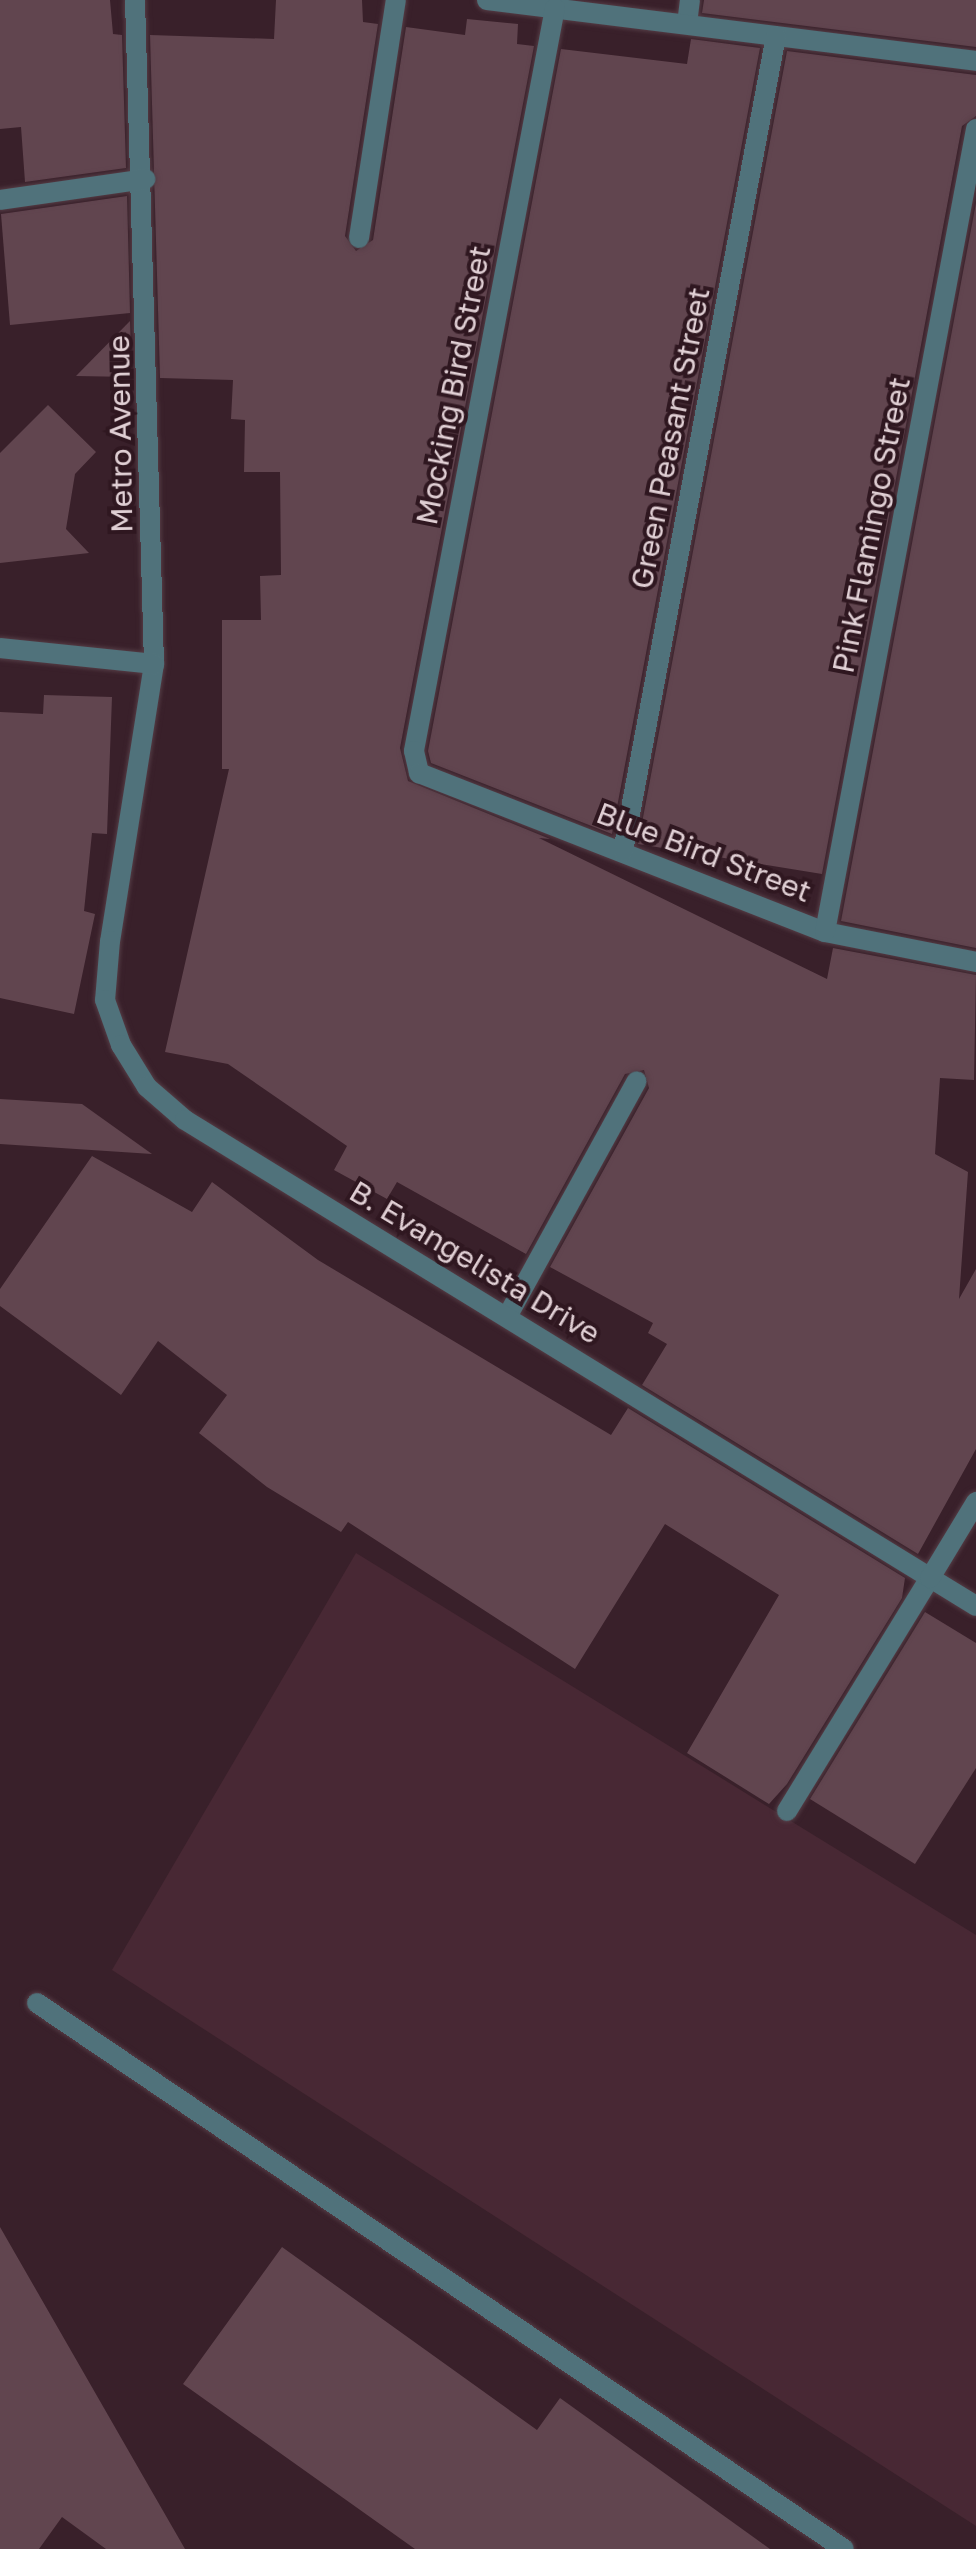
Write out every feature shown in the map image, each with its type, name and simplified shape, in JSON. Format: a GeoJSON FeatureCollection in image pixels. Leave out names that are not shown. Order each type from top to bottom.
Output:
{"type":"FeatureCollection","features":[{"type":"Feature","properties":{"kind":"street","name":"Metro Avenue"},"geometry":{"type":"LineString","coordinates":[[120,864],[154,664],[145,179],[135,0]]}},
{"type":"Feature","properties":{"kind":"street"},"geometry":{"type":"LineString","coordinates":[[358,238],[396,0]]}},
{"type":"Feature","properties":{"kind":"street"},"geometry":{"type":"LineString","coordinates":[[488,0],[976,61]]}},
{"type":"Feature","properties":{"kind":"street"},"geometry":{"type":"LineString","coordinates":[[686,24],[690,0]]}},
{"type":"Feature","properties":{"kind":"street","name":"Mocking Bird Street"},"geometry":{"type":"LineString","coordinates":[[419,773],[414,750],[555,8]]}},
{"type":"Feature","properties":{"kind":"street","name":"Green Peasant Street"},"geometry":{"type":"LineString","coordinates":[[622,850],[776,36]]}},
{"type":"Feature","properties":{"kind":"street","name":"Pink Flamingo Street"},"geometry":{"type":"LineString","coordinates":[[824,932],[976,129]]}},
{"type":"Feature","properties":{"kind":"street"},"geometry":{"type":"LineString","coordinates":[[0,200],[145,179]]}},
{"type":"Feature","properties":{"kind":"street"},"geometry":{"type":"LineString","coordinates":[[0,648],[154,664]]}},
{"type":"Feature","properties":{"kind":"street","name":"Blue Bird Street"},"geometry":{"type":"LineString","coordinates":[[419,773],[824,932],[976,962]]}},
{"type":"Feature","properties":{"kind":"street","name":"B. Evangelista Drive"},"geometry":{"type":"LineString","coordinates":[[120,864],[105,1000],[147,1087],[186,1120],[976,1606]]}},
{"type":"Feature","properties":{"kind":"street"},"geometry":{"type":"LineString","coordinates":[[507,1317],[637,1081]]}},
{"type":"Feature","properties":{"kind":"street"},"geometry":{"type":"LineString","coordinates":[[787,1811],[976,1502]]}},
{"type":"Feature","properties":{"kind":"street"},"geometry":{"type":"LineString","coordinates":[[37,2002],[844,2549]]}},
{"type":"Feature","properties":{"kind":"shaded area"},"geometry":{"type":"Polygon","coordinates":[[[356,1553],[976,1935],[976,2526],[112,1970],[356,1553]]]}},
{"type":"Feature","properties":{"kind":"building"},"geometry":{"type":"Polygon","coordinates":[[[0,0],[110,0],[113,34],[122,35],[126,168],[25,182],[21,127],[0,129],[0,0]]]}},
{"type":"Feature","properties":{"kind":"building"},"geometry":{"type":"Polygon","coordinates":[[[276,0],[362,0],[363,22],[378,24],[345,236],[356,251],[373,240],[406,27],[465,35],[467,19],[518,24],[517,44],[534,46],[400,748],[408,781],[550,839],[539,838],[827,979],[833,948],[976,975],[974,1080],[940,1078],[935,1154],[968,1172],[959,1299],[976,1269],[976,1449],[918,1554],[642,1385],[667,1344],[648,1333],[653,1323],[550,1267],[649,1088],[644,1070],[625,1074],[526,1254],[397,1182],[387,1199],[334,1170],[347,1146],[228,1064],[165,1052],[229,769],[222,769],[222,620],[261,620],[260,576],[281,575],[280,472],[244,472],[245,420],[231,419],[233,380],[160,378],[150,35],[274,39],[276,0]]]}},
{"type":"Feature","properties":{"kind":"building"},"geometry":{"type":"Polygon","coordinates":[[[704,0],[976,0],[976,47],[702,13],[704,0]]]}},
{"type":"Feature","properties":{"kind":"building"},"geometry":{"type":"Polygon","coordinates":[[[691,39],[760,48],[612,834],[431,763],[428,751],[561,49],[687,64],[691,39]]]}},
{"type":"Feature","properties":{"kind":"building"},"geometry":{"type":"Polygon","coordinates":[[[787,51],[976,75],[976,116],[962,126],[822,874],[638,844],[787,51]]]}},
{"type":"Feature","properties":{"kind":"building"},"geometry":{"type":"Polygon","coordinates":[[[127,196],[130,313],[10,325],[1,214],[127,196]]]}},
{"type":"Feature","properties":{"kind":"building"},"geometry":{"type":"Polygon","coordinates":[[[976,203],[976,948],[841,921],[976,203]]]}},
{"type":"Feature","properties":{"kind":"building"},"geometry":{"type":"Polygon","coordinates":[[[130,321],[132,377],[76,376],[130,321]]]}},
{"type":"Feature","properties":{"kind":"building"},"geometry":{"type":"Polygon","coordinates":[[[48,405],[96,452],[75,474],[66,529],[89,553],[0,563],[0,453],[48,405]]]}},
{"type":"Feature","properties":{"kind":"building"},"geometry":{"type":"Polygon","coordinates":[[[44,695],[112,697],[107,834],[92,833],[84,911],[95,914],[74,1014],[0,998],[0,712],[43,714],[44,695]]]}},
{"type":"Feature","properties":{"kind":"building"},"geometry":{"type":"Polygon","coordinates":[[[0,1099],[82,1104],[152,1154],[0,1144],[0,1099]]]}},
{"type":"Feature","properties":{"kind":"building"},"geometry":{"type":"Polygon","coordinates":[[[92,1156],[192,1212],[212,1182],[318,1260],[611,1435],[628,1408],[905,1578],[902,1598],[787,1784],[769,1804],[687,1753],[779,1595],[665,1524],[575,1669],[348,1522],[341,1532],[267,1487],[199,1433],[227,1395],[158,1341],[121,1395],[0,1306],[0,1289],[92,1156]]]}},
{"type":"Feature","properties":{"kind":"building"},"geometry":{"type":"Polygon","coordinates":[[[925,1612],[976,1643],[976,1768],[915,1864],[810,1799],[925,1612]]]}},
{"type":"Feature","properties":{"kind":"building"},"geometry":{"type":"Polygon","coordinates":[[[0,2227],[185,2549],[106,2549],[62,2517],[39,2549],[0,2549],[0,2227]]]}},
{"type":"Feature","properties":{"kind":"building"},"geometry":{"type":"Polygon","coordinates":[[[282,2247],[537,2430],[560,2398],[770,2549],[415,2549],[183,2384],[282,2247]]]}}]}
